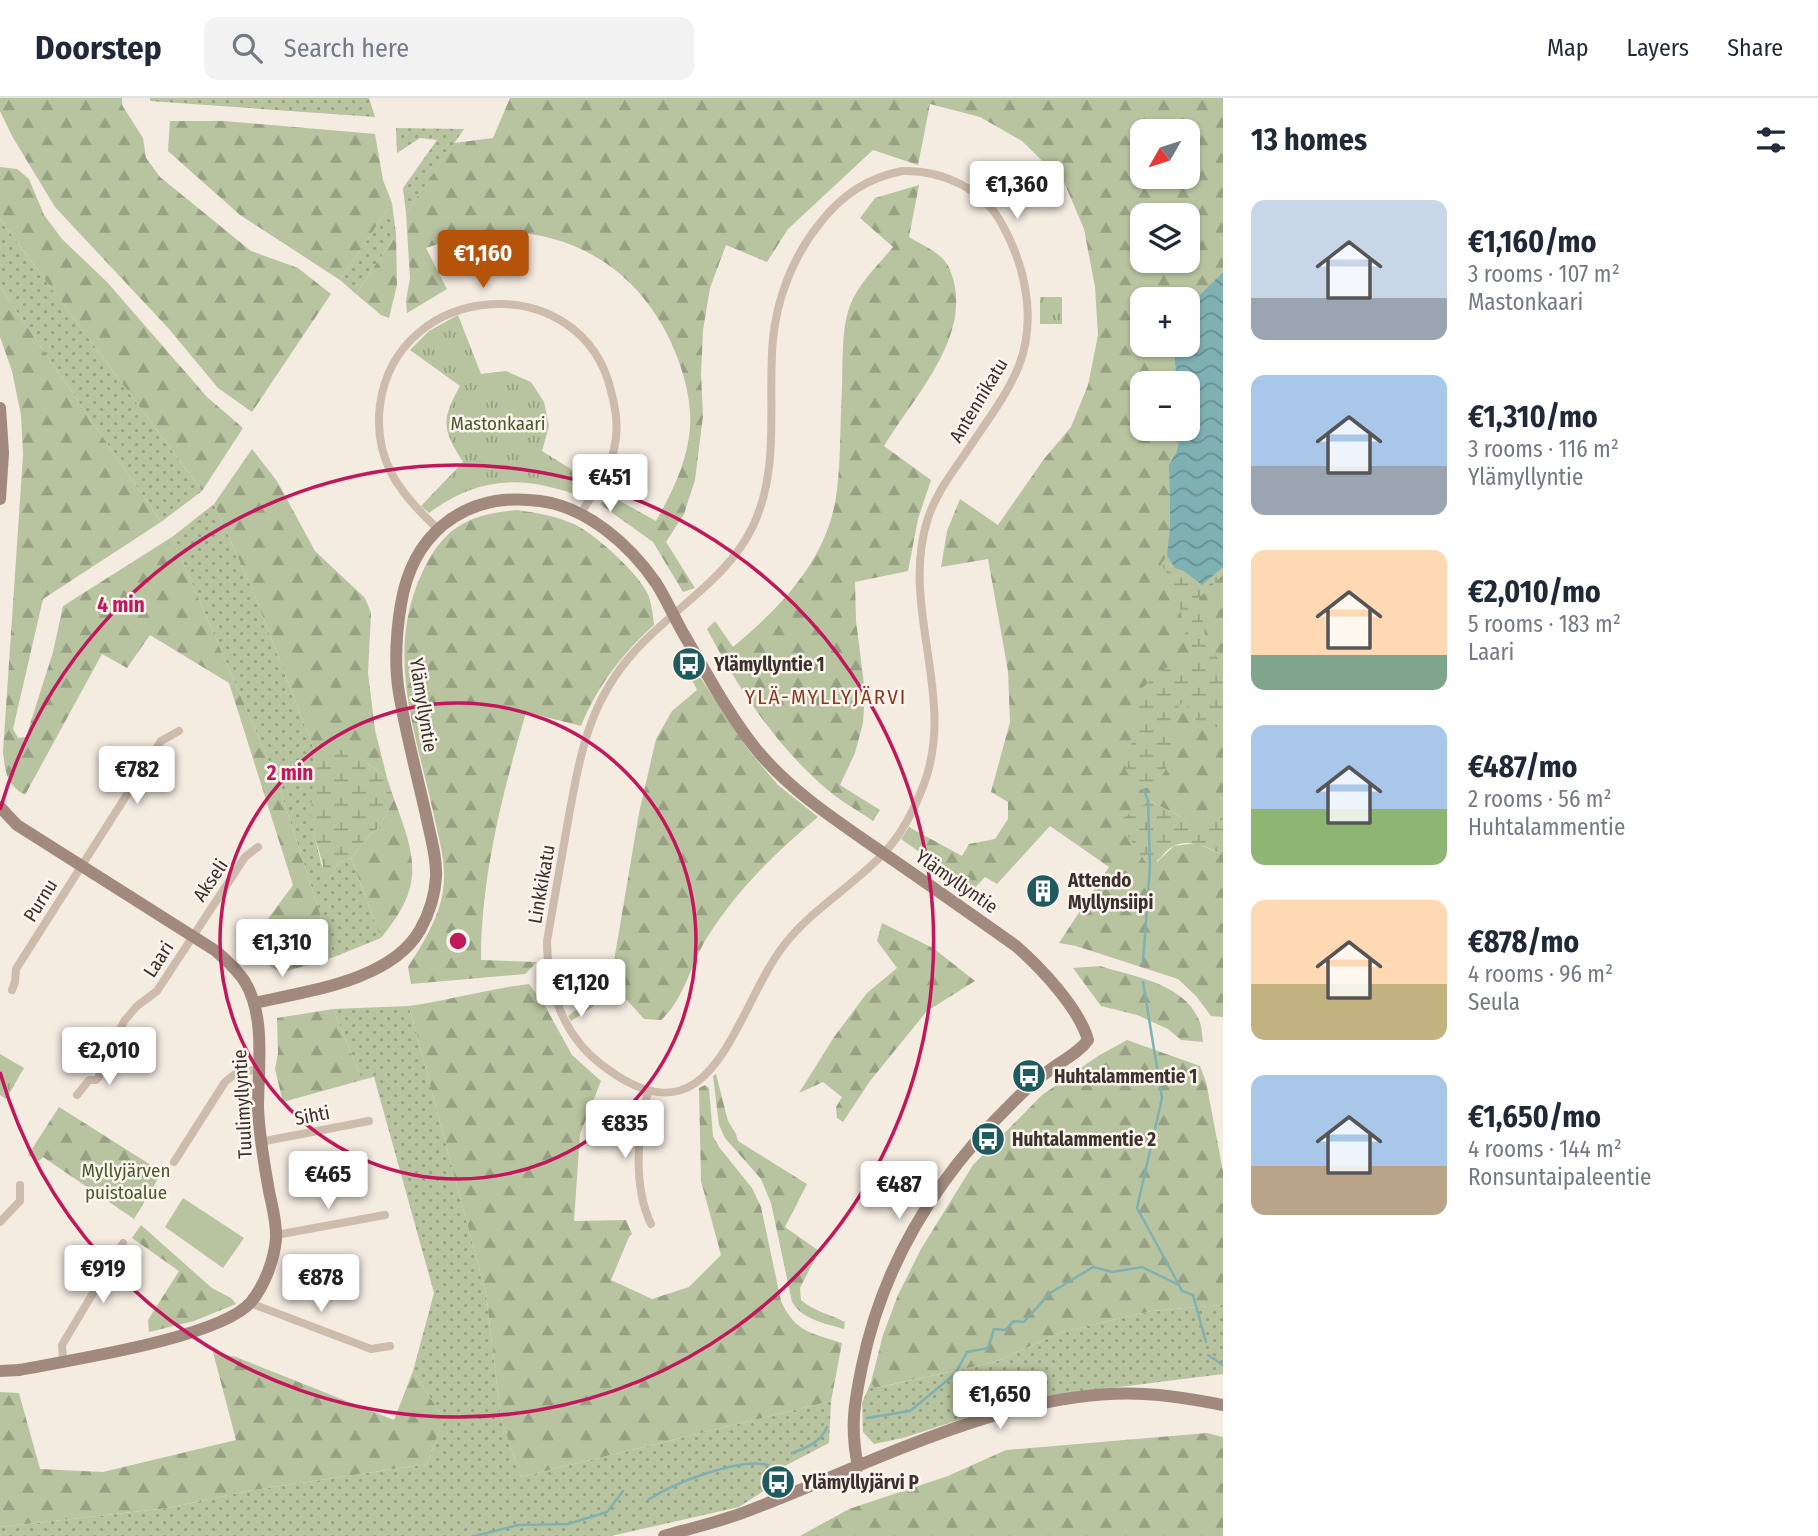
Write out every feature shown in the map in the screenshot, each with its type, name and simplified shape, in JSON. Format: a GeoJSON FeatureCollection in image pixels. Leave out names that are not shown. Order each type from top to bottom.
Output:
{"type":"FeatureCollection","features":[{"type":"Feature","properties":{"kind":"street","name":"Antennikatu"},"geometry":{"type":"LineString","coordinates":[[672,614],[718,575],[734,555],[752,528],[764,498],[771,466],[773,339],[779,304],[790,272],[812,232],[851,191],[871,179],[902,171],[940,176],[964,186],[984,200],[999,218],[1013,242],[1024,275],[1028,309],[1026,339],[1019,366],[1006,392],[939,492],[921,542],[919,587],[934,689],[936,723],[925,783],[908,819],[884,853]]}},
{"type":"Feature","properties":{"kind":"street"},"geometry":{"type":"LineString","coordinates":[[438,529],[410,501],[393,478],[381,449],[378,420],[382,395],[396,360],[429,325],[454,311],[497,302],[546,312],[572,328],[594,351],[609,380],[615,407],[614,449],[604,475],[580,515]]}},
{"type":"Feature","properties":{"kind":"street"},"geometry":{"type":"LineString","coordinates":[[0,408],[4,453],[0,499]]}},
{"type":"Feature","properties":{"kind":"street","name":"Ylämyllyntie"},"geometry":{"type":"LineString","coordinates":[[254,1003],[377,970],[400,955],[419,932],[430,907],[436,876],[432,845],[399,692],[396,658],[398,625],[409,575],[427,541],[459,513],[486,502],[516,498],[547,502],[580,515],[622,543],[641,562],[657,586],[727,708],[756,749],[802,795],[1016,946],[1039,966],[1080,1023],[1088,1040],[1014,1101],[974,1143],[920,1216],[899,1255],[867,1343],[852,1426],[858,1467]]}},
{"type":"Feature","properties":{"kind":"street","name":"Linkkikatu"},"geometry":{"type":"LineString","coordinates":[[648,1091],[614,1075],[591,1057],[578,1040],[557,1004],[549,974],[547,941],[586,733],[599,700],[615,674],[634,650],[672,614]]}},
{"type":"Feature","properties":{"kind":"street","name":"Purnu"},"geometry":{"type":"LineString","coordinates":[[12,990],[16,969],[81,866],[162,741],[179,731]]}},
{"type":"Feature","properties":{"kind":"street","name":"Tuulimyllyntie"},"geometry":{"type":"LineString","coordinates":[[0,807],[17,825],[193,935],[233,966],[245,983],[254,1003],[258,1035],[260,1142],[276,1236],[274,1255],[263,1283],[250,1303],[232,1317],[173,1337],[63,1361],[0,1371]]}},
{"type":"Feature","properties":{"kind":"street","name":"Akseli"},"geometry":{"type":"LineString","coordinates":[[193,935],[245,857],[258,848]]}},
{"type":"Feature","properties":{"kind":"street"},"geometry":{"type":"LineString","coordinates":[[651,1224],[645,1210],[639,1176],[648,1091],[662,1092],[689,1086],[713,1069],[723,1055],[766,971],[786,942],[808,917],[884,853]]}},
{"type":"Feature","properties":{"kind":"street","name":"Laari"},"geometry":{"type":"LineString","coordinates":[[77,1096],[89,1080],[99,1077],[101,1061],[125,1020],[136,1006],[157,990],[193,935]]}},
{"type":"Feature","properties":{"kind":"street"},"geometry":{"type":"LineString","coordinates":[[174,1162],[225,1082],[235,1074],[258,1069]]}},
{"type":"Feature","properties":{"kind":"street","name":"Sihti"},"geometry":{"type":"LineString","coordinates":[[260,1142],[369,1121]]}},
{"type":"Feature","properties":{"kind":"street"},"geometry":{"type":"LineString","coordinates":[[0,1222],[20,1201],[20,1185]]}},
{"type":"Feature","properties":{"kind":"street"},"geometry":{"type":"LineString","coordinates":[[276,1236],[385,1215]]}},
{"type":"Feature","properties":{"kind":"street"},"geometry":{"type":"LineString","coordinates":[[63,1361],[62,1345],[124,1243]]}},
{"type":"Feature","properties":{"kind":"street"},"geometry":{"type":"LineString","coordinates":[[250,1303],[371,1349],[390,1346]]}},
{"type":"Feature","properties":{"kind":"street"},"geometry":{"type":"LineString","coordinates":[[664,1536],[743,1513],[965,1425],[1013,1410],[1063,1400],[1143,1394],[1223,1405]]}},
{"type":"Feature","properties":{"kind":"green space"},"geometry":{"type":"Polygon","coordinates":[[[0,98],[122,98],[122,105],[143,138],[146,158],[160,177],[251,251],[298,268],[331,294],[252,412],[218,388],[169,329],[55,207],[12,136],[0,111],[0,98]]]}},
{"type":"Feature","properties":{"kind":"green space"},"geometry":{"type":"Polygon","coordinates":[[[150,98],[369,98],[375,117],[150,101],[150,98]]]}},
{"type":"Feature","properties":{"kind":"green space"},"geometry":{"type":"Polygon","coordinates":[[[510,98],[1223,98],[1223,272],[1200,294],[1200,287],[1130,287],[1130,357],[1174,357],[1176,371],[1130,371],[1130,441],[1179,441],[1169,464],[1168,556],[1202,584],[1223,567],[1223,820],[1187,820],[1150,801],[1157,862],[1174,846],[1196,843],[1223,855],[1223,1017],[1211,1016],[1196,996],[1178,979],[1059,943],[1109,867],[1050,826],[997,884],[985,877],[973,890],[901,839],[909,827],[962,856],[969,844],[995,839],[1008,819],[1008,802],[991,792],[1010,722],[1008,671],[988,559],[941,567],[947,531],[960,499],[998,525],[1044,459],[1071,427],[1088,385],[1098,335],[1095,287],[1084,229],[1064,182],[1022,141],[980,117],[930,104],[918,165],[873,150],[788,229],[767,262],[726,245],[710,288],[703,330],[703,416],[695,480],[684,514],[666,542],[695,588],[683,592],[653,542],[600,504],[609,495],[656,521],[676,481],[689,437],[688,398],[678,359],[664,328],[646,301],[625,278],[600,260],[573,246],[543,237],[511,232],[471,234],[426,248],[447,289],[407,313],[410,278],[406,213],[454,143],[493,138],[510,98]]]}},
{"type":"Feature","properties":{"kind":"green space"},"geometry":{"type":"Polygon","coordinates":[[[170,121],[224,121],[375,134],[383,180],[392,203],[340,280],[240,215],[168,151],[170,121]]]}},
{"type":"Feature","properties":{"kind":"green space"},"geometry":{"type":"Polygon","coordinates":[[[396,128],[464,129],[406,213],[403,188],[437,140],[420,138],[397,153],[396,128]]]}},
{"type":"Feature","properties":{"kind":"green space"},"geometry":{"type":"Polygon","coordinates":[[[0,167],[17,169],[29,179],[44,215],[62,239],[107,282],[207,397],[243,428],[202,491],[0,219],[0,167]]]}},
{"type":"Feature","properties":{"kind":"green space"},"geometry":{"type":"Polygon","coordinates":[[[919,185],[909,237],[938,254],[947,264],[956,294],[955,317],[938,363],[884,446],[931,480],[918,519],[908,571],[855,582],[856,621],[865,692],[863,723],[855,753],[840,785],[880,810],[873,821],[829,791],[792,756],[760,716],[707,629],[715,621],[733,647],[786,597],[814,558],[832,515],[837,490],[843,345],[848,312],[859,288],[893,247],[860,218],[875,198],[919,185]]]}},
{"type":"Feature","properties":{"kind":"green space"},"geometry":{"type":"Polygon","coordinates":[[[392,203],[396,234],[356,294],[340,280],[392,203]]]}},
{"type":"Feature","properties":{"kind":"green space"},"geometry":{"type":"Polygon","coordinates":[[[0,219],[202,491],[161,522],[0,287],[0,219]]]}},
{"type":"Feature","properties":{"kind":"green space"},"geometry":{"type":"Polygon","coordinates":[[[396,234],[397,285],[389,318],[381,315],[356,294],[396,234]]]}},
{"type":"Feature","properties":{"kind":"green space"},"geometry":{"type":"Polygon","coordinates":[[[0,287],[161,522],[43,599],[13,729],[18,738],[26,737],[53,652],[63,606],[172,537],[277,780],[334,957],[281,973],[245,950],[293,885],[229,683],[150,635],[127,668],[102,654],[25,795],[14,787],[8,777],[3,752],[23,455],[21,415],[12,371],[0,337],[0,287]]]}},
{"type":"Feature","properties":{"kind":"green space"},"geometry":{"type":"Polygon","coordinates":[[[1040,297],[1062,297],[1062,324],[1040,324],[1040,297]]]}},
{"type":"Feature","properties":{"kind":"green space","name":"Mastonkaari"},"geometry":{"type":"Polygon","coordinates":[[[458,315],[481,374],[506,371],[531,382],[544,402],[549,426],[542,451],[593,483],[585,498],[543,486],[505,483],[467,491],[429,513],[421,506],[463,462],[451,441],[446,424],[460,386],[410,350],[429,331],[458,315]]]}},
{"type":"Feature","properties":{"kind":"green space"},"geometry":{"type":"Polygon","coordinates":[[[252,449],[277,481],[315,551],[365,598],[371,613],[368,673],[375,730],[387,778],[364,761],[337,749],[315,752],[251,586],[214,504],[252,449]]]}},
{"type":"Feature","properties":{"kind":"green space"},"geometry":{"type":"Polygon","coordinates":[[[214,504],[251,586],[315,752],[311,823],[326,882],[339,863],[351,858],[381,938],[334,957],[277,780],[172,537],[214,504]]]}},
{"type":"Feature","properties":{"kind":"green space"},"geometry":{"type":"Polygon","coordinates":[[[517,510],[569,522],[585,530],[606,547],[628,567],[644,588],[650,600],[654,625],[631,647],[612,671],[581,726],[526,712],[509,773],[489,866],[481,960],[537,962],[525,974],[411,984],[408,967],[438,911],[444,874],[440,842],[407,692],[404,662],[411,603],[430,557],[449,534],[459,526],[485,515],[517,510]]]}},
{"type":"Feature","properties":{"kind":"green space"},"geometry":{"type":"Polygon","coordinates":[[[1167,556],[1193,579],[1223,567],[1223,575],[1199,598],[1206,640],[1223,667],[1223,724],[1219,728],[1197,721],[1183,701],[1168,724],[1171,750],[1168,766],[1150,786],[1138,790],[1125,769],[1135,730],[1139,691],[1163,669],[1190,658],[1176,588],[1161,564],[1167,556]]]}},
{"type":"Feature","properties":{"kind":"green space"},"geometry":{"type":"Polygon","coordinates":[[[694,668],[750,752],[778,785],[818,817],[787,844],[732,902],[702,946],[676,1002],[661,1020],[644,1019],[618,990],[571,1021],[568,1016],[577,1009],[566,976],[559,978],[556,964],[614,961],[639,813],[656,739],[672,711],[697,690],[688,672],[694,668]]]}},
{"type":"Feature","properties":{"kind":"green space"},"geometry":{"type":"Polygon","coordinates":[[[337,748],[364,761],[387,778],[394,799],[379,827],[351,858],[339,863],[326,882],[320,880],[323,864],[310,823],[315,752],[337,748]]]}},
{"type":"Feature","properties":{"kind":"green space"},"geometry":{"type":"Polygon","coordinates":[[[394,799],[408,839],[412,872],[404,903],[381,938],[351,858],[379,827],[394,799]]]}},
{"type":"Feature","properties":{"kind":"green space"},"geometry":{"type":"Polygon","coordinates":[[[1150,801],[1187,820],[1223,820],[1223,855],[1199,845],[1186,843],[1174,846],[1157,860],[1146,863],[1129,838],[1123,818],[1150,801]]]}},
{"type":"Feature","properties":{"kind":"green space"},"geometry":{"type":"Polygon","coordinates":[[[882,923],[933,948],[975,981],[927,1011],[870,1081],[843,1122],[837,1118],[836,1107],[842,1097],[823,1082],[799,1093],[834,1037],[867,993],[897,968],[877,941],[882,923]]]}},
{"type":"Feature","properties":{"kind":"green space"},"geometry":{"type":"Polygon","coordinates":[[[1100,966],[1157,983],[1182,998],[1199,1020],[1203,1042],[1181,1040],[1168,1029],[1137,1015],[1101,1006],[1073,968],[1100,966]]]}},
{"type":"Feature","properties":{"kind":"green space"},"geometry":{"type":"Polygon","coordinates":[[[529,984],[545,1006],[572,1055],[601,1081],[580,1134],[574,1221],[626,1220],[632,1234],[611,1280],[652,1299],[689,1287],[721,1255],[701,1181],[699,1088],[705,1085],[709,1088],[713,1136],[752,1188],[761,1207],[781,1301],[786,1311],[805,1330],[842,1343],[831,1401],[521,1477],[501,1418],[486,1294],[409,1006],[529,984]]]}},
{"type":"Feature","properties":{"kind":"green space"},"geometry":{"type":"Polygon","coordinates":[[[409,1006],[486,1294],[501,1418],[521,1477],[831,1401],[829,1443],[777,1470],[765,1490],[739,1507],[611,1536],[0,1536],[0,1527],[168,1508],[247,1491],[427,1464],[444,1419],[413,1371],[434,1293],[374,1077],[362,1080],[333,1009],[409,1006]]]}},
{"type":"Feature","properties":{"kind":"green space"},"geometry":{"type":"Polygon","coordinates":[[[333,1009],[362,1080],[283,1102],[275,1069],[278,1053],[277,1018],[333,1009]]]}},
{"type":"Feature","properties":{"kind":"green space"},"geometry":{"type":"Polygon","coordinates":[[[1127,1040],[1200,1066],[1206,1082],[1223,1171],[1223,1305],[1151,1311],[1062,1332],[995,1362],[875,1388],[871,1382],[883,1335],[898,1295],[921,1249],[973,1165],[1042,1095],[1098,1056],[1127,1040]]]}},
{"type":"Feature","properties":{"kind":"green space"},"geometry":{"type":"Polygon","coordinates":[[[0,1054],[24,1068],[6,1099],[0,1095],[0,1054]]]}},
{"type":"Feature","properties":{"kind":"green space"},"geometry":{"type":"Polygon","coordinates":[[[716,1074],[728,1121],[738,1141],[807,1184],[785,1227],[819,1251],[800,1288],[801,1300],[816,1310],[845,1322],[844,1329],[808,1317],[792,1302],[771,1203],[761,1179],[725,1138],[719,1125],[713,1076],[716,1074]]]}},
{"type":"Feature","properties":{"kind":"green space","name":"Myllyjärven puistoalue"},"geometry":{"type":"Polygon","coordinates":[[[59,1107],[162,1172],[134,1219],[43,1157],[39,1161],[28,1155],[59,1107]]]}},
{"type":"Feature","properties":{"kind":"green space"},"geometry":{"type":"Polygon","coordinates":[[[183,1198],[244,1238],[223,1268],[165,1227],[183,1198]]]}},
{"type":"Feature","properties":{"kind":"green space","name":"Myllyjärven puistoalue"},"geometry":{"type":"Polygon","coordinates":[[[141,1225],[212,1288],[231,1298],[236,1304],[194,1321],[149,1332],[148,1320],[179,1271],[132,1238],[141,1225]]]}},
{"type":"Feature","properties":{"kind":"green space"},"geometry":{"type":"Polygon","coordinates":[[[1223,1305],[1223,1374],[1024,1399],[903,1438],[874,1444],[863,1432],[862,1403],[871,1382],[876,1388],[995,1362],[1062,1332],[1151,1311],[1223,1305]]]}},
{"type":"Feature","properties":{"kind":"green space"},"geometry":{"type":"Polygon","coordinates":[[[213,1352],[236,1357],[394,1420],[413,1371],[444,1419],[427,1464],[247,1491],[168,1508],[0,1527],[0,1392],[19,1393],[40,1469],[103,1472],[236,1440],[213,1352]]]}},
{"type":"Feature","properties":{"kind":"green space"},"geometry":{"type":"Polygon","coordinates":[[[1207,1433],[1223,1437],[1223,1536],[800,1536],[849,1509],[948,1476],[1006,1450],[1207,1433]]]}},
{"type":"Feature","properties":{"kind":"water"},"geometry":{"type":"Polygon","coordinates":[[[1223,272],[1223,567],[1202,585],[1184,571],[1175,568],[1167,556],[1170,527],[1169,464],[1179,441],[1200,441],[1200,371],[1176,371],[1174,357],[1200,357],[1200,294],[1223,272]]]}},
{"type":"Feature","properties":{"kind":"waterway"},"geometry":{"type":"LineString","coordinates":[[1143,962],[1150,866],[1148,801],[1144,790]]}},
{"type":"Feature","properties":{"kind":"waterway"},"geometry":{"type":"LineString","coordinates":[[1143,982],[1162,1098],[1137,1208],[1179,1285]]}},
{"type":"Feature","properties":{"kind":"waterway"},"geometry":{"type":"LineString","coordinates":[[867,1418],[910,1411],[955,1374],[967,1352],[988,1348],[994,1329],[1005,1330],[1014,1321],[1024,1322],[1050,1293],[1093,1267],[1112,1272],[1142,1267],[1179,1285],[1182,1291],[1193,1295],[1206,1342]]}},
{"type":"Feature","properties":{"kind":"waterway"},"geometry":{"type":"LineString","coordinates":[[1208,1355],[1223,1365]]}},
{"type":"Feature","properties":{"kind":"waterway"},"geometry":{"type":"LineString","coordinates":[[792,1453],[817,1441],[827,1427]]}},
{"type":"Feature","properties":{"kind":"waterway"},"geometry":{"type":"LineString","coordinates":[[648,1500],[689,1480],[724,1468],[768,1465]]}},
{"type":"Feature","properties":{"kind":"waterway"},"geometry":{"type":"LineString","coordinates":[[475,1536],[518,1525],[568,1524],[607,1512],[623,1491]]}},
{"type":"Feature","properties":{"kind":"place","name":"Ylämyllyntie 1"},"geometry":{"type":"Point","coordinates":[689,664]}},
{"type":"Feature","properties":{"kind":"place","name":"Attendo Myllynsiipi"},"geometry":{"type":"Point","coordinates":[1043,891]}},
{"type":"Feature","properties":{"kind":"place","name":"Huhtalammentie 1"},"geometry":{"type":"Point","coordinates":[1029,1076]}},
{"type":"Feature","properties":{"kind":"place","name":"Huhtalammentie 2"},"geometry":{"type":"Point","coordinates":[988,1139]}},
{"type":"Feature","properties":{"kind":"place","name":"Ylämyllyjärvi P"},"geometry":{"type":"Point","coordinates":[778,1482]}},
{"type":"Feature","properties":{"kind":"district","name":"YLÄ-MYLLYJÄRVI"},"geometry":{"type":"Point","coordinates":[826,697]}}]}
